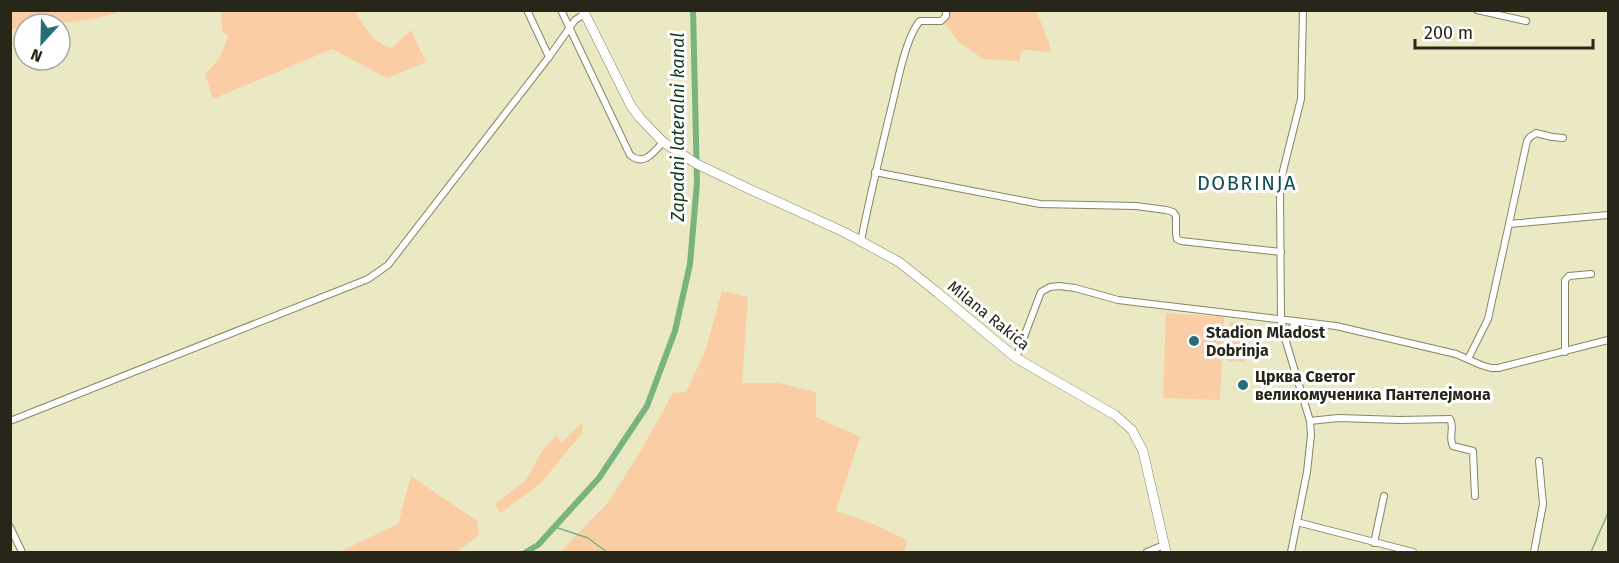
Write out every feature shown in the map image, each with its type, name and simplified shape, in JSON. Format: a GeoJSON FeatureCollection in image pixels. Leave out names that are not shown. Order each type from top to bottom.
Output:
{"type":"FeatureCollection","features":[{"type":"Feature","properties":{"kind":"main road"},"geometry":{"type":"LineString","coordinates":[[584,12],[631,106],[663,142]]}},
{"type":"Feature","properties":{"kind":"main road","name":"Milana Rakića"},"geometry":{"type":"LineString","coordinates":[[663,142],[711,171],[844,232],[899,262],[1016,358],[1115,415],[1132,430],[1143,450],[1165,549]]}},
{"type":"Feature","properties":{"kind":"street"},"geometry":{"type":"LineString","coordinates":[[527,10],[549,57]]}},
{"type":"Feature","properties":{"kind":"street"},"geometry":{"type":"LineString","coordinates":[[561,10],[630,155],[638,160],[644,160],[663,142]]}},
{"type":"Feature","properties":{"kind":"street"},"geometry":{"type":"LineString","coordinates":[[861,241],[875,172],[901,67],[915,27],[920,21],[941,21],[946,16],[946,10]]}},
{"type":"Feature","properties":{"kind":"street"},"geometry":{"type":"LineString","coordinates":[[1291,552],[1311,435],[1310,420],[1281,320],[1280,190],[1301,99],[1303,10]]}},
{"type":"Feature","properties":{"kind":"street"},"geometry":{"type":"LineString","coordinates":[[1476,10],[1526,21]]}},
{"type":"Feature","properties":{"kind":"street"},"geometry":{"type":"LineString","coordinates":[[10,421],[380,273],[549,57],[575,20],[584,12]]}},
{"type":"Feature","properties":{"kind":"street"},"geometry":{"type":"LineString","coordinates":[[1468,359],[1488,319],[1527,141],[1536,134],[1563,138]]}},
{"type":"Feature","properties":{"kind":"street"},"geometry":{"type":"LineString","coordinates":[[875,172],[1040,204],[1136,206],[1167,210],[1176,216],[1177,239],[1182,241],[1281,252]]}},
{"type":"Feature","properties":{"kind":"street"},"geometry":{"type":"LineString","coordinates":[[1509,224],[1608,215]]}},
{"type":"Feature","properties":{"kind":"street"},"geometry":{"type":"LineString","coordinates":[[1565,352],[1565,280],[1569,276],[1591,274]]}},
{"type":"Feature","properties":{"kind":"street"},"geometry":{"type":"LineString","coordinates":[[1016,358],[1041,292],[1050,287],[1059,286],[1118,300],[1336,326],[1456,354],[1491,368],[1608,340]]}},
{"type":"Feature","properties":{"kind":"street"},"geometry":{"type":"LineString","coordinates":[[1286,341],[1288,334],[1298,322]]}},
{"type":"Feature","properties":{"kind":"street"},"geometry":{"type":"LineString","coordinates":[[1310,420],[1450,419],[1452,423],[1450,441],[1453,446],[1473,451],[1475,496]]}},
{"type":"Feature","properties":{"kind":"street"},"geometry":{"type":"LineString","coordinates":[[1534,552],[1543,504],[1539,461]]}},
{"type":"Feature","properties":{"kind":"street"},"geometry":{"type":"LineString","coordinates":[[1374,543],[1384,496]]}},
{"type":"Feature","properties":{"kind":"street"},"geometry":{"type":"LineString","coordinates":[[1297,522],[1413,552]]}},
{"type":"Feature","properties":{"kind":"street"},"geometry":{"type":"LineString","coordinates":[[10,527],[22,552]]}},
{"type":"Feature","properties":{"kind":"street"},"geometry":{"type":"LineString","coordinates":[[1147,552],[1165,549]]}},
{"type":"Feature","properties":{"kind":"shaded area"},"geometry":{"type":"Polygon","coordinates":[[[11,10],[122,11],[72,22],[72,12],[12,12],[11,29],[11,10]]]}},
{"type":"Feature","properties":{"kind":"shaded area"},"geometry":{"type":"Polygon","coordinates":[[[950,10],[1034,11],[1037,13],[1049,43],[1050,53],[1022,49],[1019,61],[983,59],[959,42],[944,23],[949,18],[950,10]]]}},
{"type":"Feature","properties":{"kind":"shaded area"},"geometry":{"type":"Polygon","coordinates":[[[221,11],[355,11],[374,38],[385,46],[392,48],[411,30],[426,62],[387,78],[332,49],[213,99],[205,74],[220,56],[228,35],[222,31],[221,11]]]}},
{"type":"Feature","properties":{"kind":"shaded area"},"geometry":{"type":"Polygon","coordinates":[[[722,291],[748,297],[742,383],[779,383],[816,392],[816,417],[860,437],[836,511],[871,523],[907,540],[904,552],[560,552],[607,504],[639,454],[673,393],[686,392],[705,352],[722,291]]]}},
{"type":"Feature","properties":{"kind":"shaded area","name":"Stadion Mladost Dobrinja"},"geometry":{"type":"Polygon","coordinates":[[[1166,313],[1224,317],[1220,400],[1163,398],[1166,313]]]}},
{"type":"Feature","properties":{"kind":"shaded area"},"geometry":{"type":"Polygon","coordinates":[[[1230,322],[1247,323],[1245,362],[1228,361],[1230,322]]]}},
{"type":"Feature","properties":{"kind":"shaded area"},"geometry":{"type":"Polygon","coordinates":[[[583,422],[582,433],[541,483],[500,513],[495,504],[526,480],[544,448],[556,436],[562,442],[583,422]]]}},
{"type":"Feature","properties":{"kind":"shaded area"},"geometry":{"type":"Polygon","coordinates":[[[411,476],[477,521],[479,535],[456,552],[339,552],[398,524],[411,476]]]}},
{"type":"Feature","properties":{"kind":"waterway","name":"Zapadni lateralni kanal"},"geometry":{"type":"LineString","coordinates":[[526,552],[538,545],[599,478],[647,406],[675,331],[690,264],[697,183],[693,10]]}},
{"type":"Feature","properties":{"kind":"waterway"},"geometry":{"type":"LineString","coordinates":[[1591,552],[1608,513]]}},
{"type":"Feature","properties":{"kind":"waterway"},"geometry":{"type":"LineString","coordinates":[[555,527],[588,538],[607,552]]}},
{"type":"Feature","properties":{"kind":"place","name":"Stadion Mladost Dobrinja"},"geometry":{"type":"Point","coordinates":[1194,341]}},
{"type":"Feature","properties":{"kind":"place","name":"Црква Светог великомученика Пантелејмона"},"geometry":{"type":"Point","coordinates":[1243,385]}},
{"type":"Feature","properties":{"kind":"district","name":"DOBRINJA"},"geometry":{"type":"Point","coordinates":[1247,183]}}]}
